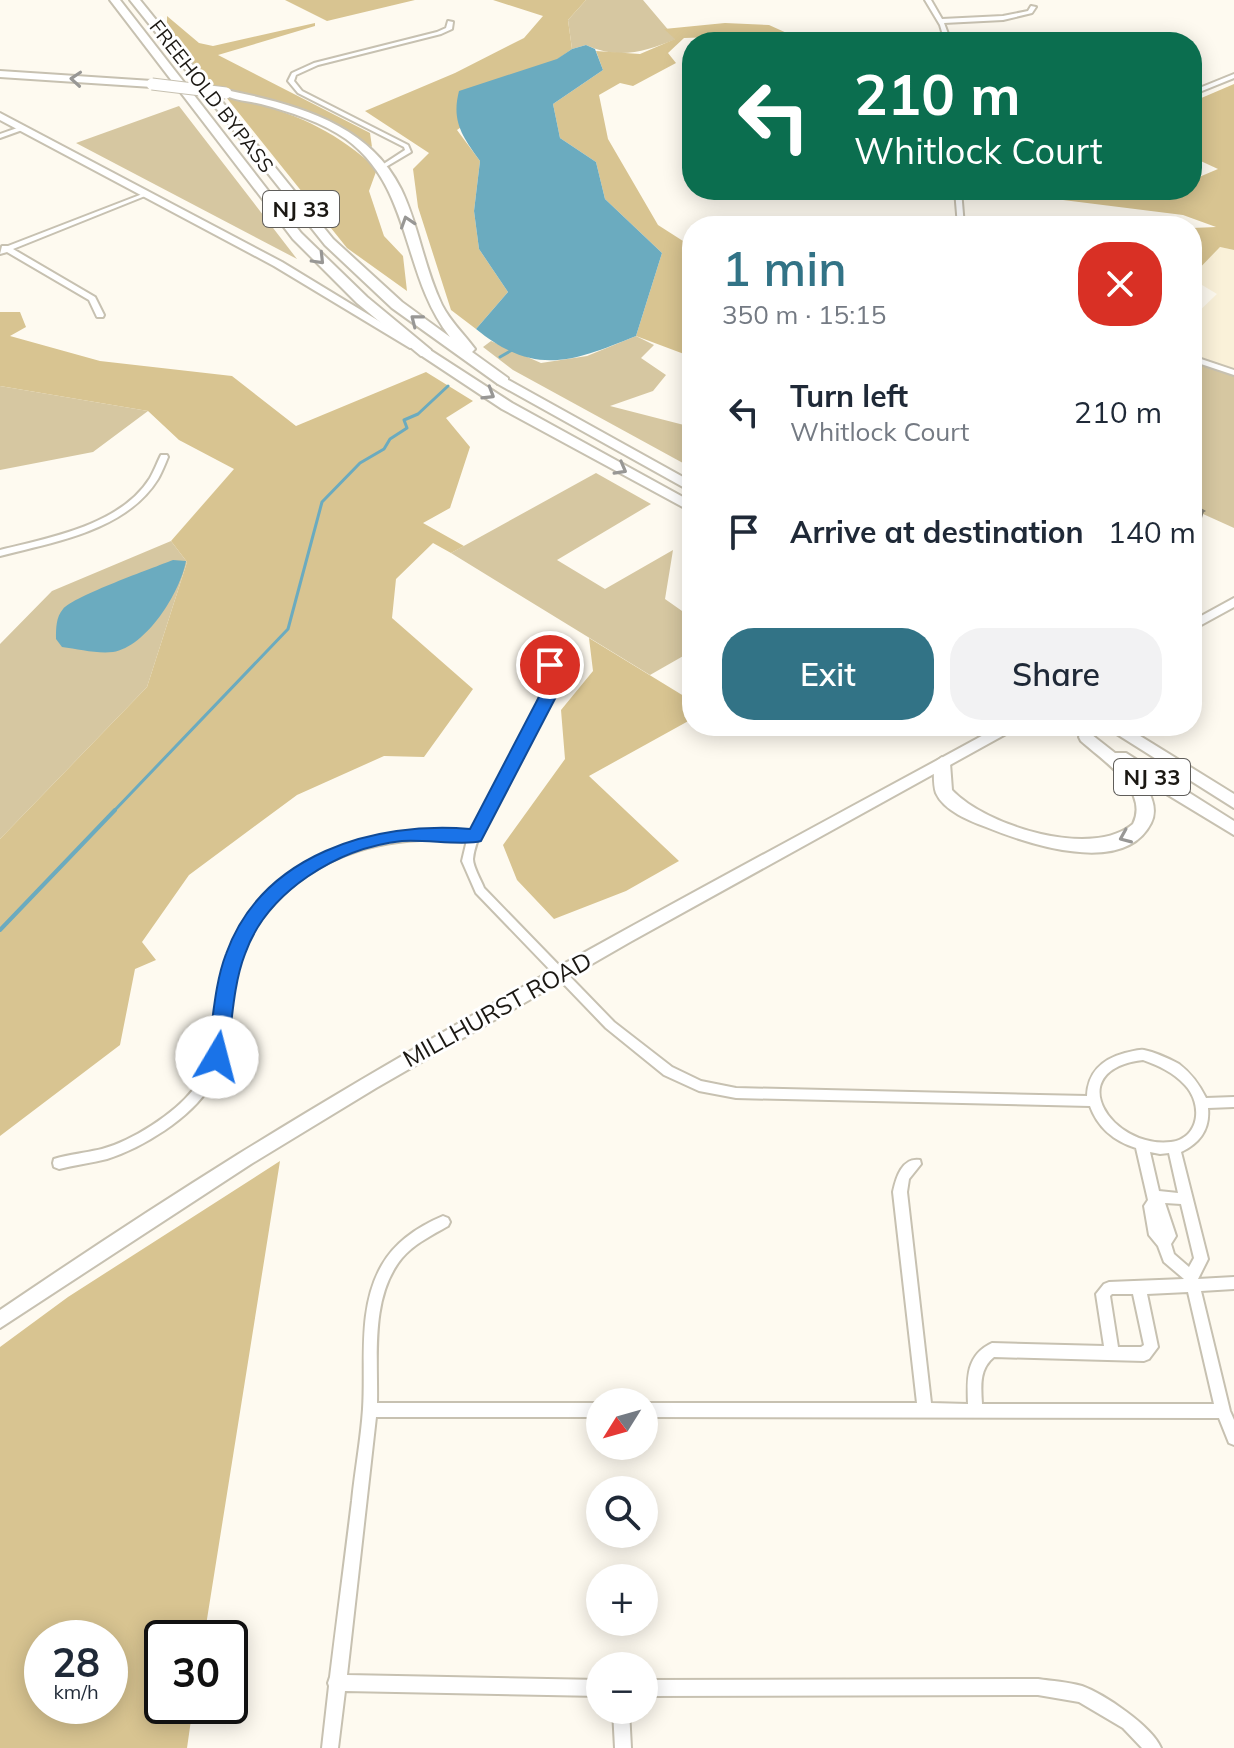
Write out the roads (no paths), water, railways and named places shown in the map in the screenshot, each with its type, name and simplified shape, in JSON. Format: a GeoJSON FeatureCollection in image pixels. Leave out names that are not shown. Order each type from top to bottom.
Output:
{"type":"FeatureCollection","features":[{"type":"Feature","properties":{"kind":"highway","name":"FREEHOLD BYPASS"},"geometry":{"type":"LineString","coordinates":[[115,0],[297,236],[342,282],[426,353]]}},
{"type":"Feature","properties":{"kind":"highway","name":"FREEHOLD BYPASS"},"geometry":{"type":"LineString","coordinates":[[135,0],[329,242],[397,305],[503,381]]}},
{"type":"Feature","properties":{"kind":"highway"},"geometry":{"type":"LineString","coordinates":[[0,74],[152,84],[226,93],[283,107],[322,122],[355,141],[382,167],[396,190],[435,305],[471,353],[503,381]]}},
{"type":"Feature","properties":{"kind":"highway","name":"NJ 33"},"geometry":{"type":"LineString","coordinates":[[426,353],[507,406],[682,502]]}},
{"type":"Feature","properties":{"kind":"highway","name":"NJ 33"},"geometry":{"type":"LineString","coordinates":[[503,381],[682,482]]}},
{"type":"Feature","properties":{"kind":"highway","name":"NJ 33"},"geometry":{"type":"LineString","coordinates":[[1128,736],[1234,802]]}},
{"type":"Feature","properties":{"kind":"highway","name":"NJ 33"},"geometry":{"type":"LineString","coordinates":[[1087,737],[1234,829]]}},
{"type":"Feature","properties":{"kind":"highway"},"geometry":{"type":"LineString","coordinates":[[942,763],[944,792],[963,810],[1054,843],[1079,847],[1104,844],[1137,832],[1146,820],[1147,809],[1133,781],[1087,737]]}},
{"type":"Feature","properties":{"kind":"main road"},"geometry":{"type":"LineString","coordinates":[[0,116],[338,299],[426,353]]}},
{"type":"Feature","properties":{"kind":"street"},"geometry":{"type":"LineString","coordinates":[[928,0],[945,32]]}},
{"type":"Feature","properties":{"kind":"street"},"geometry":{"type":"LineString","coordinates":[[941,21],[1011,17],[1030,12],[1033,7]]}},
{"type":"Feature","properties":{"kind":"street"},"geometry":{"type":"LineString","coordinates":[[382,167],[405,156],[409,151],[406,146],[300,92],[291,81],[294,74],[316,64],[439,33],[449,29],[450,22]]}},
{"type":"Feature","properties":{"kind":"street"},"geometry":{"type":"LineString","coordinates":[[1202,89],[1234,76]]}},
{"type":"Feature","properties":{"kind":"street"},"geometry":{"type":"LineString","coordinates":[[0,136],[23,128]]}},
{"type":"Feature","properties":{"kind":"street"},"geometry":{"type":"LineString","coordinates":[[3,248],[147,194]]}},
{"type":"Feature","properties":{"kind":"street"},"geometry":{"type":"LineString","coordinates":[[3,248],[92,299],[100,315]]}},
{"type":"Feature","properties":{"kind":"street"},"geometry":{"type":"LineString","coordinates":[[1202,362],[1234,373]]}},
{"type":"Feature","properties":{"kind":"street"},"geometry":{"type":"LineString","coordinates":[[0,553],[84,531],[108,519],[157,477],[164,457]]}},
{"type":"Feature","properties":{"kind":"street"},"geometry":{"type":"LineString","coordinates":[[1202,620],[1234,602]]}},
{"type":"Feature","properties":{"kind":"street"},"geometry":{"type":"LineString","coordinates":[[550,665],[549,693],[475,836],[467,861],[480,890],[559,974],[640,1050],[668,1071],[699,1086],[736,1093],[1094,1101]]}},
{"type":"Feature","properties":{"kind":"street","name":"MILLHURST ROAD"},"geometry":{"type":"LineString","coordinates":[[0,1320],[225,1170],[409,1058],[992,736]]}},
{"type":"Feature","properties":{"kind":"street"},"geometry":{"type":"LineString","coordinates":[[59,1163],[116,1150],[175,1113],[205,1084],[217,1057],[234,956],[244,933],[274,892],[317,862],[364,842],[401,835],[438,833],[475,836]]}},
{"type":"Feature","properties":{"kind":"street"},"geometry":{"type":"LineString","coordinates":[[1143,1055],[1177,1067],[1193,1079],[1206,1103],[1205,1126],[1196,1139],[1174,1148],[1142,1146],[1109,1127],[1094,1101],[1093,1083],[1099,1071],[1110,1061],[1143,1055]]}},
{"type":"Feature","properties":{"kind":"street"},"geometry":{"type":"LineString","coordinates":[[1206,1103],[1234,1102]]}},
{"type":"Feature","properties":{"kind":"street"},"geometry":{"type":"LineString","coordinates":[[1142,1146],[1154,1198],[1161,1208],[1169,1236],[1164,1243],[1169,1258],[1192,1282],[1223,1411],[1234,1438]]}},
{"type":"Feature","properties":{"kind":"street"},"geometry":{"type":"LineString","coordinates":[[1174,1148],[1201,1259],[1192,1282]]}},
{"type":"Feature","properties":{"kind":"street"},"geometry":{"type":"LineString","coordinates":[[915,1164],[903,1177],[900,1192],[925,1410]]}},
{"type":"Feature","properties":{"kind":"street"},"geometry":{"type":"LineString","coordinates":[[1154,1198],[1186,1199]]}},
{"type":"Feature","properties":{"kind":"street"},"geometry":{"type":"LineString","coordinates":[[330,1748],[370,1410],[374,1316],[383,1274],[413,1239],[443,1222]]}},
{"type":"Feature","properties":{"kind":"street"},"geometry":{"type":"LineString","coordinates":[[1112,1353],[1103,1294],[1109,1288],[1192,1282],[1234,1283]]}},
{"type":"Feature","properties":{"kind":"street"},"geometry":{"type":"LineString","coordinates":[[975,1410],[976,1364],[981,1355],[992,1350],[1144,1354],[1151,1347],[1139,1288]]}},
{"type":"Feature","properties":{"kind":"street"},"geometry":{"type":"LineString","coordinates":[[370,1410],[586,1410]]}},
{"type":"Feature","properties":{"kind":"street"},"geometry":{"type":"LineString","coordinates":[[658,1410],[1223,1411]]}},
{"type":"Feature","properties":{"kind":"street"},"geometry":{"type":"LineString","coordinates":[[336,1683],[586,1688]]}},
{"type":"Feature","properties":{"kind":"street"},"geometry":{"type":"LineString","coordinates":[[658,1688],[1038,1687],[1081,1694],[1129,1722],[1153,1748]]}},
{"type":"Feature","properties":{"kind":"street"},"geometry":{"type":"LineString","coordinates":[[622,1724],[623,1748]]}},
{"type":"Feature","properties":{"kind":"water"},"geometry":{"type":"Polygon","coordinates":[[[586,45],[595,49],[603,70],[553,104],[560,138],[596,162],[605,199],[662,253],[636,336],[573,358],[536,359],[497,344],[476,329],[508,292],[479,249],[474,211],[480,161],[460,129],[457,102],[459,91],[557,59],[572,49],[586,45]]]}},
{"type":"Feature","properties":{"kind":"water"},"geometry":{"type":"Polygon","coordinates":[[[173,560],[186,561],[177,588],[160,617],[137,640],[113,652],[94,652],[62,647],[56,639],[59,616],[70,603],[173,560]]]}},
{"type":"Feature","properties":{"kind":"waterway"},"geometry":{"type":"LineString","coordinates":[[500,357],[512,350]]}},
{"type":"Feature","properties":{"kind":"waterway"},"geometry":{"type":"LineString","coordinates":[[113,812],[288,629],[322,502],[360,463],[384,449],[390,439],[407,428],[404,420],[418,414],[448,386]]}},
{"type":"Feature","properties":{"kind":"waterway"},"geometry":{"type":"LineString","coordinates":[[0,930],[115,810]]}}]}
